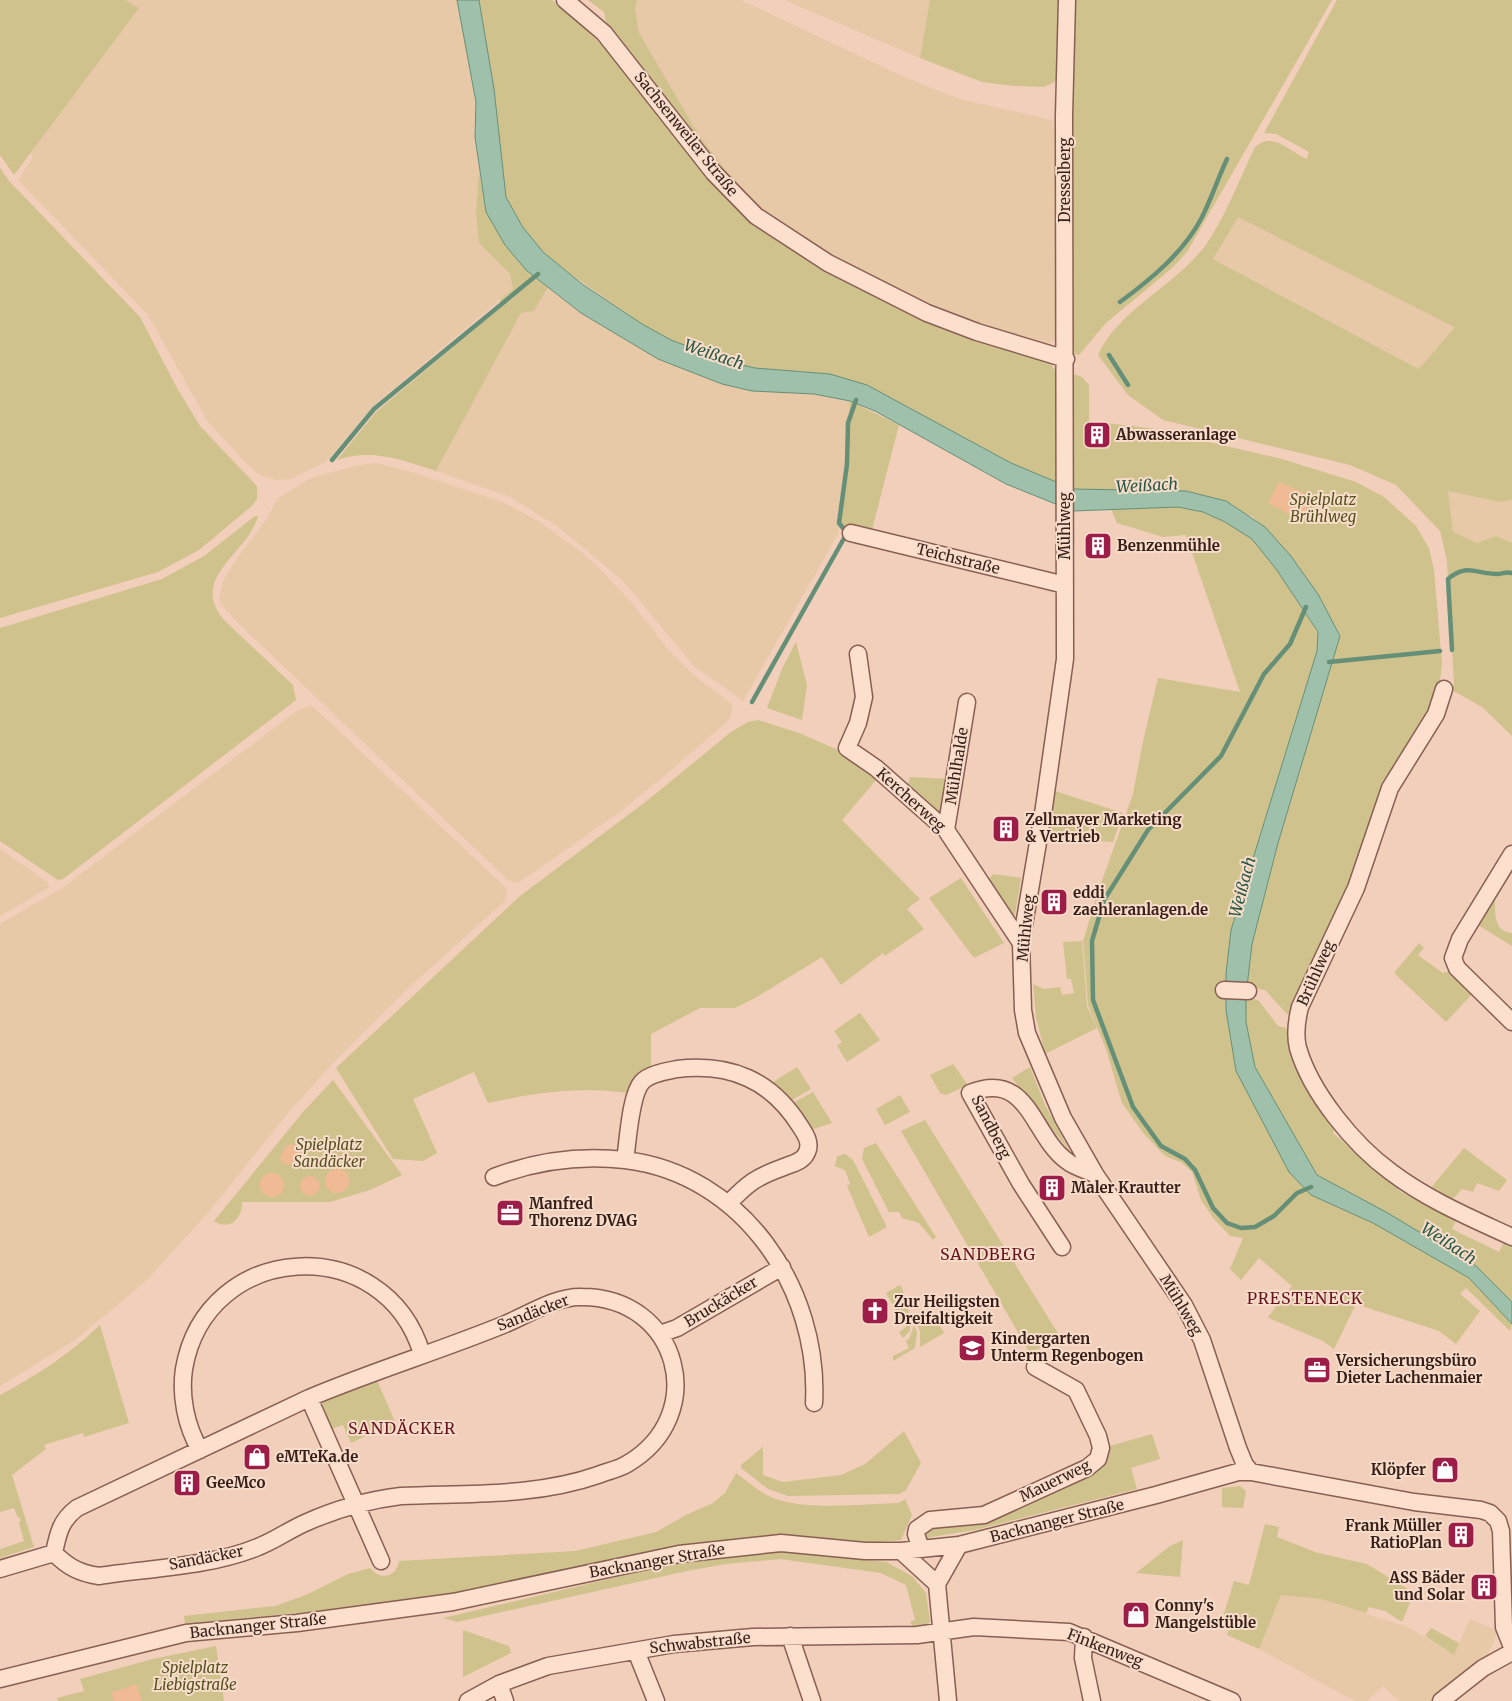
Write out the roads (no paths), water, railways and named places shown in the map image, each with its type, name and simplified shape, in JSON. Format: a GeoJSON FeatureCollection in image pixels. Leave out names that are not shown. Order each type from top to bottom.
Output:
{"type":"FeatureCollection","features":[{"type":"Feature","properties":{"kind":"street","name":"Sachsenweiler Straße"},"geometry":{"type":"LineString","coordinates":[[565,0],[604,33],[714,173],[756,216],[828,263],[918,309],[977,332],[1066,360]]}},
{"type":"Feature","properties":{"kind":"street","name":"Dresselberg"},"geometry":{"type":"LineString","coordinates":[[1066,360],[1064,116],[1067,0]]}},
{"type":"Feature","properties":{"kind":"street","name":"Mühlweg"},"geometry":{"type":"LineString","coordinates":[[1066,360],[1066,517],[1063,669],[1044,807],[1021,943],[1023,1010],[1027,1034],[1062,1118],[1095,1174],[1184,1305],[1209,1357],[1238,1448],[1245,1466],[1251,1472]]}},
{"type":"Feature","properties":{"kind":"street","name":"Teichstraße"},"geometry":{"type":"LineString","coordinates":[[852,534],[1065,586]]}},
{"type":"Feature","properties":{"kind":"street","name":"Kercherweg"},"geometry":{"type":"LineString","coordinates":[[858,654],[859,674],[864,697],[858,723],[847,748],[876,768],[946,830],[1021,943]]}},
{"type":"Feature","properties":{"kind":"street","name":"Brühlweg"},"geometry":{"type":"LineString","coordinates":[[1444,689],[1436,714],[1390,788],[1356,888],[1300,1007],[1297,1021],[1298,1047],[1313,1081],[1339,1121],[1390,1172],[1425,1195],[1512,1237]]}},
{"type":"Feature","properties":{"kind":"street","name":"Mühlhalde"},"geometry":{"type":"LineString","coordinates":[[946,830],[967,702]]}},
{"type":"Feature","properties":{"kind":"street"},"geometry":{"type":"LineString","coordinates":[[1512,854],[1460,939],[1453,958],[1457,968],[1512,1022]]}},
{"type":"Feature","properties":{"kind":"street"},"geometry":{"type":"LineString","coordinates":[[1224,990],[1248,991]]}},
{"type":"Feature","properties":{"kind":"street"},"geometry":{"type":"LineString","coordinates":[[626,1160],[636,1095],[642,1082],[673,1070],[699,1068],[734,1072],[762,1085],[778,1096],[791,1111],[806,1135],[808,1149],[803,1158],[750,1182],[728,1204]]}},
{"type":"Feature","properties":{"kind":"street","name":"Sandberg"},"geometry":{"type":"LineString","coordinates":[[1062,1247],[1021,1184],[970,1093],[990,1088],[1010,1092],[1029,1109],[1048,1140],[1066,1161],[1095,1174]]}},
{"type":"Feature","properties":{"kind":"street"},"geometry":{"type":"LineString","coordinates":[[494,1177],[530,1165],[568,1159],[626,1160],[662,1170],[685,1179],[728,1204],[753,1227],[769,1246],[798,1299],[810,1340],[814,1365],[814,1403]]}},
{"type":"Feature","properties":{"kind":"street"},"geometry":{"type":"LineString","coordinates":[[200,1450],[189,1426],[183,1398],[184,1372],[188,1353],[197,1331],[215,1305],[234,1288],[256,1276],[278,1269],[311,1266],[337,1270],[358,1278],[380,1292],[400,1311],[413,1330],[422,1354]]}},
{"type":"Feature","properties":{"kind":"street","name":"Bruckäcker"},"geometry":{"type":"LineString","coordinates":[[660,1334],[677,1328],[782,1267]]}},
{"type":"Feature","properties":{"kind":"street","name":"Sandäcker"},"geometry":{"type":"LineString","coordinates":[[580,1296],[608,1299],[626,1305],[640,1314],[660,1334],[674,1366],[674,1402],[669,1418],[652,1446],[626,1465],[577,1482],[541,1490],[401,1496],[356,1504],[305,1523],[258,1547],[207,1560],[99,1576],[83,1574],[73,1570],[54,1552],[60,1527],[67,1516],[77,1508],[309,1398],[359,1376],[422,1354],[506,1324],[566,1298],[580,1296]]}},
{"type":"Feature","properties":{"kind":"street","name":"Mauerweg"},"geometry":{"type":"LineString","coordinates":[[922,1549],[916,1534],[917,1529],[925,1522],[984,1515],[1094,1464],[1098,1459],[1101,1448],[1098,1436],[1076,1390],[1035,1367]]}},
{"type":"Feature","properties":{"kind":"street"},"geometry":{"type":"LineString","coordinates":[[309,1398],[382,1561]]}},
{"type":"Feature","properties":{"kind":"street","name":"Backnanger Straße"},"geometry":{"type":"LineString","coordinates":[[0,1679],[186,1633],[297,1623],[453,1602],[710,1549],[781,1543],[865,1551],[901,1551],[959,1545],[1238,1472],[1251,1472],[1404,1501],[1472,1508],[1490,1513],[1498,1521],[1501,1531],[1504,1627],[1512,1647]]}},
{"type":"Feature","properties":{"kind":"street"},"geometry":{"type":"LineString","coordinates":[[948,1701],[940,1633],[937,1584],[959,1545]]}},
{"type":"Feature","properties":{"kind":"street"},"geometry":{"type":"LineString","coordinates":[[901,1551],[937,1584]]}},
{"type":"Feature","properties":{"kind":"street"},"geometry":{"type":"LineString","coordinates":[[0,1569],[54,1552]]}},
{"type":"Feature","properties":{"kind":"street","name":"Finkenweg"},"geometry":{"type":"LineString","coordinates":[[940,1633],[952,1629],[974,1627],[1069,1632],[1232,1701]]}},
{"type":"Feature","properties":{"kind":"street","name":"Schwabstraße"},"geometry":{"type":"LineString","coordinates":[[468,1701],[500,1684],[548,1666],[683,1643],[790,1636],[917,1636],[940,1633]]}},
{"type":"Feature","properties":{"kind":"street"},"geometry":{"type":"LineString","coordinates":[[790,1636],[812,1701]]}},
{"type":"Feature","properties":{"kind":"street"},"geometry":{"type":"LineString","coordinates":[[1084,1637],[1083,1658],[1092,1701]]}},
{"type":"Feature","properties":{"kind":"street"},"geometry":{"type":"LineString","coordinates":[[636,1651],[656,1701]]}},
{"type":"Feature","properties":{"kind":"street"},"geometry":{"type":"LineString","coordinates":[[1441,1701],[1483,1668],[1512,1652]]}},
{"type":"Feature","properties":{"kind":"street"},"geometry":{"type":"LineString","coordinates":[[500,1684],[505,1701]]}},
{"type":"Feature","properties":{"kind":"waterway"},"geometry":{"type":"LineString","coordinates":[[1120,302],[1165,265],[1194,231],[1227,159]]}},
{"type":"Feature","properties":{"kind":"waterway"},"geometry":{"type":"LineString","coordinates":[[332,460],[374,409],[538,274]]}},
{"type":"Feature","properties":{"kind":"waterway"},"geometry":{"type":"LineString","coordinates":[[1109,355],[1128,385]]}},
{"type":"Feature","properties":{"kind":"waterway"},"geometry":{"type":"LineString","coordinates":[[752,702],[847,533],[839,523],[847,464],[848,423],[856,400]]}},
{"type":"Feature","properties":{"kind":"waterway"},"geometry":{"type":"LineString","coordinates":[[1452,650],[1448,579],[1466,570],[1490,574],[1512,573]]}},
{"type":"Feature","properties":{"kind":"waterway"},"geometry":{"type":"LineString","coordinates":[[1306,607],[1290,644],[1264,674],[1221,756],[1148,830],[1104,900],[1092,941],[1093,1000],[1133,1107],[1161,1146],[1185,1159],[1195,1170],[1213,1208],[1227,1223],[1241,1228],[1255,1227],[1274,1216],[1297,1193],[1311,1187]]}},
{"type":"Feature","properties":{"kind":"waterway"},"geometry":{"type":"LineString","coordinates":[[1329,662],[1440,651]]}},
{"type":"Feature","properties":{"kind":"place","name":"Abwasseranlage"},"geometry":{"type":"Point","coordinates":[1097,435]}},
{"type":"Feature","properties":{"kind":"place","name":"Benzenmühle"},"geometry":{"type":"Point","coordinates":[1098,546]}},
{"type":"Feature","properties":{"kind":"place","name":"Zellmayer Marketing & Vertrieb"},"geometry":{"type":"Point","coordinates":[1006,829]}},
{"type":"Feature","properties":{"kind":"place","name":"eddi zaehleranlagen.de"},"geometry":{"type":"Point","coordinates":[1054,902]}},
{"type":"Feature","properties":{"kind":"place","name":"Maler Krautter"},"geometry":{"type":"Point","coordinates":[1052,1188]}},
{"type":"Feature","properties":{"kind":"place","name":"Manfred Thorenz DVAG"},"geometry":{"type":"Point","coordinates":[510,1213]}},
{"type":"Feature","properties":{"kind":"place","name":"Zur Heiligsten Dreifaltigkeit"},"geometry":{"type":"Point","coordinates":[875,1311]}},
{"type":"Feature","properties":{"kind":"place","name":"Kindergarten Unterm Regenbogen"},"geometry":{"type":"Point","coordinates":[972,1348]}},
{"type":"Feature","properties":{"kind":"place","name":"Versicherungsbüro Dieter Lachenmaier"},"geometry":{"type":"Point","coordinates":[1317,1370]}},
{"type":"Feature","properties":{"kind":"place","name":"eMTeKa.de"},"geometry":{"type":"Point","coordinates":[257,1457]}},
{"type":"Feature","properties":{"kind":"place","name":"Klöpfer"},"geometry":{"type":"Point","coordinates":[1445,1470]}},
{"type":"Feature","properties":{"kind":"place","name":"GeeMco"},"geometry":{"type":"Point","coordinates":[187,1483]}},
{"type":"Feature","properties":{"kind":"place","name":"Frank Müller RatioPlan"},"geometry":{"type":"Point","coordinates":[1461,1535]}},
{"type":"Feature","properties":{"kind":"place","name":"ASS Bäder und Solar"},"geometry":{"type":"Point","coordinates":[1484,1587]}},
{"type":"Feature","properties":{"kind":"place","name":"Conny's Mangelstüble"},"geometry":{"type":"Point","coordinates":[1136,1615]}},
{"type":"Feature","properties":{"kind":"district","name":"SANDBERG"},"geometry":{"type":"Point","coordinates":[988,1254]}},
{"type":"Feature","properties":{"kind":"district","name":"PRESTENECK"},"geometry":{"type":"Point","coordinates":[1305,1298]}},
{"type":"Feature","properties":{"kind":"district","name":"SANDÄCKER"},"geometry":{"type":"Point","coordinates":[402,1428]}},
{"type":"Feature","properties":{"kind":"water label","name":"Weißach"},"geometry":{"type":"Point","coordinates":[714,354]}},
{"type":"Feature","properties":{"kind":"water label","name":"Weißach"},"geometry":{"type":"Point","coordinates":[1147,485]}},
{"type":"Feature","properties":{"kind":"water label","name":"Weißach"},"geometry":{"type":"Point","coordinates":[1242,887]}},
{"type":"Feature","properties":{"kind":"water label","name":"Weißach"},"geometry":{"type":"Point","coordinates":[1449,1243]}},
{"type":"Feature","properties":{"kind":"park label","name":"Spielplatz Brühlweg"},"geometry":{"type":"Point","coordinates":[1323,508]}},
{"type":"Feature","properties":{"kind":"park label","name":"Spielplatz Sandäcker"},"geometry":{"type":"Point","coordinates":[329,1154]}},
{"type":"Feature","properties":{"kind":"park label","name":"Spielplatz Liebigstraße"},"geometry":{"type":"Point","coordinates":[195,1676]}}]}
